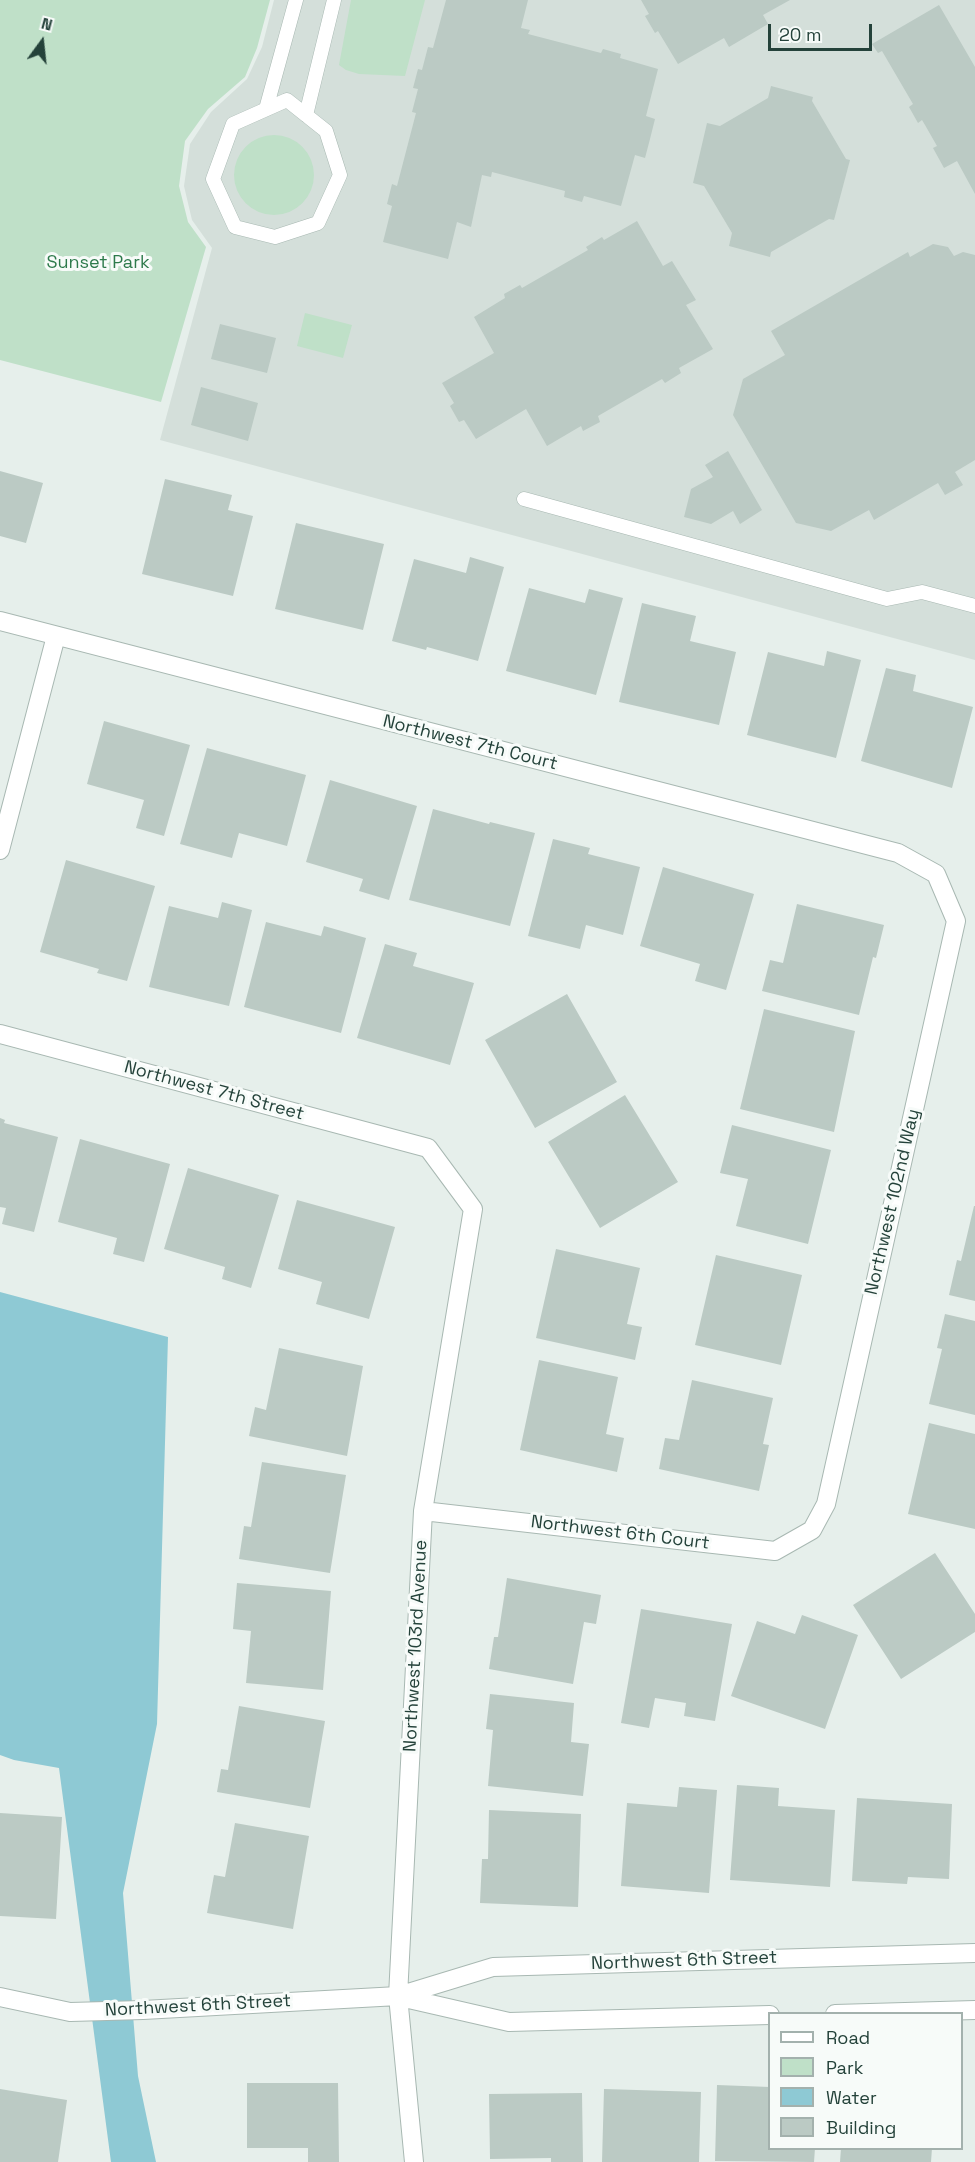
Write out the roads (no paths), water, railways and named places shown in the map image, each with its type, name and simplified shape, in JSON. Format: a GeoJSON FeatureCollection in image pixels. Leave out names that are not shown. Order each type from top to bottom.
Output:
{"type":"FeatureCollection","features":[{"type":"Feature","properties":{"kind":"street","name":"Northwest 7th Court"},"geometry":{"type":"LineString","coordinates":[[0,621],[898,854],[936,874]]}},
{"type":"Feature","properties":{"kind":"street"},"geometry":{"type":"LineString","coordinates":[[0,850],[56,636]]}},
{"type":"Feature","properties":{"kind":"street","name":"Northwest 102nd Way"},"geometry":{"type":"LineString","coordinates":[[812,1530],[826,1504],[956,921],[936,874]]}},
{"type":"Feature","properties":{"kind":"street","name":"Northwest 7th Street"},"geometry":{"type":"LineString","coordinates":[[0,1034],[428,1148]]}},
{"type":"Feature","properties":{"kind":"street","name":"Northwest 103rd Avenue"},"geometry":{"type":"LineString","coordinates":[[414,2162],[398,1996],[423,1511],[473,1209],[428,1148]]}},
{"type":"Feature","properties":{"kind":"street","name":"Northwest 6th Court"},"geometry":{"type":"LineString","coordinates":[[423,1511],[775,1551],[812,1530]]}},
{"type":"Feature","properties":{"kind":"street","name":"Northwest 6th Street"},"geometry":{"type":"LineString","coordinates":[[0,1997],[70,2012],[143,2010],[398,1996],[494,1967],[975,1953]]}},
{"type":"Feature","properties":{"kind":"street","name":"Northwest 6th Street"},"geometry":{"type":"LineString","coordinates":[[398,1996],[509,2022],[768,2015]]}},
{"type":"Feature","properties":{"kind":"street"},"geometry":{"type":"LineString","coordinates":[[882,2012],[975,2010]]}},
{"type":"Feature","properties":{"kind":"lane"},"geometry":{"type":"LineString","coordinates":[[266,109],[296,0]]}},
{"type":"Feature","properties":{"kind":"lane"},"geometry":{"type":"LineString","coordinates":[[306,115],[334,0]]}},
{"type":"Feature","properties":{"kind":"lane"},"geometry":{"type":"LineString","coordinates":[[287,100],[306,115],[326,131],[340,175],[318,223],[275,237],[235,227],[213,179],[233,124],[287,100]]}},
{"type":"Feature","properties":{"kind":"lane"},"geometry":{"type":"LineString","coordinates":[[524,499],[887,599],[922,592],[975,606]]}},
{"type":"Feature","properties":{"kind":"water"},"geometry":{"type":"Polygon","coordinates":[[[0,1292],[168,1337],[157,1724],[123,1893],[138,2076],[156,2162],[111,2162],[59,1768],[14,1760],[0,1755],[0,1292]]]}},
{"type":"Feature","properties":{"kind":"park label","name":"Sunset Park"},"geometry":{"type":"Point","coordinates":[98,263]}}]}
